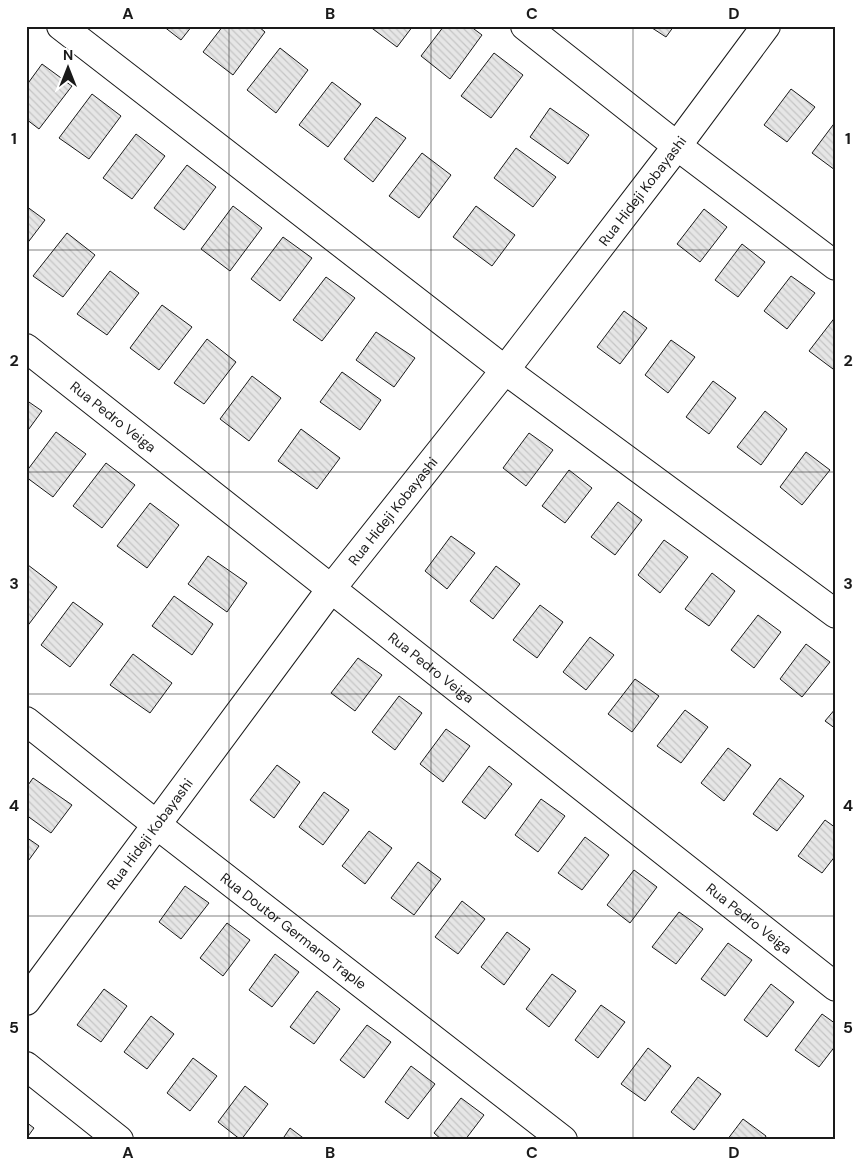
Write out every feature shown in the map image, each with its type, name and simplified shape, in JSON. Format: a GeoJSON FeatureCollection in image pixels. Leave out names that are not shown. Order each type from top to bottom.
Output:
{"type":"FeatureCollection","features":[{"type":"Feature","properties":{"kind":"street"},"geometry":{"type":"LineString","coordinates":[[61,26],[505,370],[836,614]]}},
{"type":"Feature","properties":{"kind":"street"},"geometry":{"type":"LineString","coordinates":[[525,26],[677,146],[836,266]]}},
{"type":"Feature","properties":{"kind":"street","name":"Rua Hideji Kobayashi"},"geometry":{"type":"LineString","coordinates":[[26,1001],[331,589],[505,370],[677,146],[766,26]]}},
{"type":"Feature","properties":{"kind":"street","name":"Rua Pedro Veiga"},"geometry":{"type":"LineString","coordinates":[[26,348],[836,987]]}},
{"type":"Feature","properties":{"kind":"street","name":"Rua Doutor Germano Traple"},"geometry":{"type":"LineString","coordinates":[[26,721],[563,1140]]}},
{"type":"Feature","properties":{"kind":"street"},"geometry":{"type":"LineString","coordinates":[[26,1066],[119,1140]]}},
{"type":"Feature","properties":{"kind":"building"},"geometry":{"type":"Polygon","coordinates":[[[163,26],[192,26],[181,40],[163,26]]]}},
{"type":"Feature","properties":{"kind":"building"},"geometry":{"type":"Polygon","coordinates":[[[223,26],[258,26],[265,32],[233,75],[203,52],[223,26]]]}},
{"type":"Feature","properties":{"kind":"building"},"geometry":{"type":"Polygon","coordinates":[[[369,26],[413,26],[397,47],[369,26]]]}},
{"type":"Feature","properties":{"kind":"building"},"geometry":{"type":"Polygon","coordinates":[[[444,26],[470,26],[482,35],[450,79],[421,56],[444,26]]]}},
{"type":"Feature","properties":{"kind":"building"},"geometry":{"type":"Polygon","coordinates":[[[649,26],[674,26],[666,37],[649,26]]]}},
{"type":"Feature","properties":{"kind":"building"},"geometry":{"type":"Polygon","coordinates":[[[280,48],[308,70],[276,113],[247,90],[280,48]]]}},
{"type":"Feature","properties":{"kind":"building"},"geometry":{"type":"Polygon","coordinates":[[[494,53],[523,75],[491,118],[461,96],[494,53]]]}},
{"type":"Feature","properties":{"kind":"building"},"geometry":{"type":"Polygon","coordinates":[[[42,64],[72,86],[39,129],[26,119],[26,86],[42,64]]]}},
{"type":"Feature","properties":{"kind":"building"},"geometry":{"type":"Polygon","coordinates":[[[332,82],[361,104],[328,147],[299,125],[332,82]]]}},
{"type":"Feature","properties":{"kind":"building"},"geometry":{"type":"Polygon","coordinates":[[[791,89],[815,107],[787,142],[764,125],[791,89]]]}},
{"type":"Feature","properties":{"kind":"building"},"geometry":{"type":"Polygon","coordinates":[[[92,94],[121,116],[89,159],[59,138],[92,94]]]}},
{"type":"Feature","properties":{"kind":"building"},"geometry":{"type":"Polygon","coordinates":[[[550,108],[589,135],[568,164],[530,137],[550,108]]]}},
{"type":"Feature","properties":{"kind":"building"},"geometry":{"type":"Polygon","coordinates":[[[376,117],[406,138],[373,182],[344,159],[376,117]]]}},
{"type":"Feature","properties":{"kind":"building"},"geometry":{"type":"Polygon","coordinates":[[[836,121],[836,169],[835,170],[812,153],[836,121]]]}},
{"type":"Feature","properties":{"kind":"building"},"geometry":{"type":"Polygon","coordinates":[[[136,134],[165,156],[132,199],[103,178],[136,134]]]}},
{"type":"Feature","properties":{"kind":"building"},"geometry":{"type":"Polygon","coordinates":[[[516,148],[556,177],[533,207],[494,178],[516,148]]]}},
{"type":"Feature","properties":{"kind":"building"},"geometry":{"type":"Polygon","coordinates":[[[422,153],[451,175],[419,218],[389,196],[422,153]]]}},
{"type":"Feature","properties":{"kind":"building"},"geometry":{"type":"Polygon","coordinates":[[[187,165],[216,187],[184,230],[154,208],[187,165]]]}},
{"type":"Feature","properties":{"kind":"building"},"geometry":{"type":"Polygon","coordinates":[[[26,206],[45,220],[26,245],[26,206]]]}},
{"type":"Feature","properties":{"kind":"building"},"geometry":{"type":"Polygon","coordinates":[[[233,206],[262,228],[230,271],[201,249],[233,206]]]}},
{"type":"Feature","properties":{"kind":"building"},"geometry":{"type":"Polygon","coordinates":[[[476,206],[515,235],[492,266],[453,237],[476,206]]]}},
{"type":"Feature","properties":{"kind":"building"},"geometry":{"type":"Polygon","coordinates":[[[704,209],[727,227],[700,262],[677,244],[704,209]]]}},
{"type":"Feature","properties":{"kind":"building"},"geometry":{"type":"Polygon","coordinates":[[[67,233],[95,255],[63,297],[33,276],[67,233]]]}},
{"type":"Feature","properties":{"kind":"building"},"geometry":{"type":"Polygon","coordinates":[[[283,237],[312,258],[280,301],[251,279],[283,237]]]}},
{"type":"Feature","properties":{"kind":"building"},"geometry":{"type":"Polygon","coordinates":[[[742,244],[765,262],[738,297],[715,280],[742,244]]]}},
{"type":"Feature","properties":{"kind":"building"},"geometry":{"type":"Polygon","coordinates":[[[110,271],[139,293],[107,335],[77,314],[110,271]]]}},
{"type":"Feature","properties":{"kind":"building"},"geometry":{"type":"Polygon","coordinates":[[[791,276],[815,293],[787,329],[764,311],[791,276]]]}},
{"type":"Feature","properties":{"kind":"building"},"geometry":{"type":"Polygon","coordinates":[[[326,277],[355,298],[322,341],[293,320],[326,277]]]}},
{"type":"Feature","properties":{"kind":"building"},"geometry":{"type":"Polygon","coordinates":[[[162,305],[192,327],[159,370],[130,348],[162,305]]]}},
{"type":"Feature","properties":{"kind":"building"},"geometry":{"type":"Polygon","coordinates":[[[624,311],[647,328],[620,364],[597,347],[624,311]]]}},
{"type":"Feature","properties":{"kind":"building"},"geometry":{"type":"Polygon","coordinates":[[[836,316],[836,365],[833,369],[809,351],[836,316]]]}},
{"type":"Feature","properties":{"kind":"building"},"geometry":{"type":"Polygon","coordinates":[[[376,332],[415,358],[394,387],[356,360],[376,332]]]}},
{"type":"Feature","properties":{"kind":"building"},"geometry":{"type":"Polygon","coordinates":[[[207,339],[236,362],[204,404],[174,383],[207,339]]]}},
{"type":"Feature","properties":{"kind":"building"},"geometry":{"type":"Polygon","coordinates":[[[671,340],[695,357],[668,393],[645,375],[671,340]]]}},
{"type":"Feature","properties":{"kind":"building"},"geometry":{"type":"Polygon","coordinates":[[[342,372],[381,400],[360,430],[320,402],[342,372]]]}},
{"type":"Feature","properties":{"kind":"building"},"geometry":{"type":"Polygon","coordinates":[[[252,376],[281,398],[249,441],[220,419],[252,376]]]}},
{"type":"Feature","properties":{"kind":"building"},"geometry":{"type":"Polygon","coordinates":[[[713,381],[736,398],[709,434],[686,417],[713,381]]]}},
{"type":"Feature","properties":{"kind":"building"},"geometry":{"type":"Polygon","coordinates":[[[26,400],[42,411],[26,433],[26,400]]]}},
{"type":"Feature","properties":{"kind":"building"},"geometry":{"type":"Polygon","coordinates":[[[765,411],[787,429],[761,465],[737,447],[765,411]]]}},
{"type":"Feature","properties":{"kind":"building"},"geometry":{"type":"Polygon","coordinates":[[[301,429],[340,458],[317,489],[278,461],[301,429]]]}},
{"type":"Feature","properties":{"kind":"building"},"geometry":{"type":"Polygon","coordinates":[[[56,432],[86,454],[53,497],[26,477],[26,472],[56,432]]]}},
{"type":"Feature","properties":{"kind":"building"},"geometry":{"type":"Polygon","coordinates":[[[529,433],[553,450],[526,486],[503,468],[529,433]]]}},
{"type":"Feature","properties":{"kind":"building"},"geometry":{"type":"Polygon","coordinates":[[[806,452],[830,470],[802,505],[780,487],[806,452]]]}},
{"type":"Feature","properties":{"kind":"building"},"geometry":{"type":"Polygon","coordinates":[[[106,463],[135,485],[102,528],[73,506],[106,463]]]}},
{"type":"Feature","properties":{"kind":"building"},"geometry":{"type":"Polygon","coordinates":[[[569,470],[592,488],[565,523],[542,506],[569,470]]]}},
{"type":"Feature","properties":{"kind":"building"},"geometry":{"type":"Polygon","coordinates":[[[618,502],[642,520],[615,555],[591,537],[618,502]]]}},
{"type":"Feature","properties":{"kind":"building"},"geometry":{"type":"Polygon","coordinates":[[[150,503],[179,525],[147,568],[117,546],[150,503]]]}},
{"type":"Feature","properties":{"kind":"building"},"geometry":{"type":"Polygon","coordinates":[[[451,536],[475,553],[447,589],[425,571],[451,536]]]}},
{"type":"Feature","properties":{"kind":"building"},"geometry":{"type":"Polygon","coordinates":[[[664,540],[688,557],[660,593],[638,575],[664,540]]]}},
{"type":"Feature","properties":{"kind":"building"},"geometry":{"type":"Polygon","coordinates":[[[208,556],[247,583],[227,612],[188,584],[208,556]]]}},
{"type":"Feature","properties":{"kind":"building"},"geometry":{"type":"Polygon","coordinates":[[[28,565],[57,587],[26,628],[26,568],[28,565]]]}},
{"type":"Feature","properties":{"kind":"building"},"geometry":{"type":"Polygon","coordinates":[[[496,566],[520,584],[493,619],[470,601],[496,566]]]}},
{"type":"Feature","properties":{"kind":"building"},"geometry":{"type":"Polygon","coordinates":[[[712,573],[735,591],[709,626],[685,609],[712,573]]]}},
{"type":"Feature","properties":{"kind":"building"},"geometry":{"type":"Polygon","coordinates":[[[174,596],[213,624],[192,655],[152,626],[174,596]]]}},
{"type":"Feature","properties":{"kind":"building"},"geometry":{"type":"Polygon","coordinates":[[[73,602],[103,624],[70,667],[41,645],[73,602]]]}},
{"type":"Feature","properties":{"kind":"building"},"geometry":{"type":"Polygon","coordinates":[[[540,605],[563,622],[537,658],[513,640],[540,605]]]}},
{"type":"Feature","properties":{"kind":"building"},"geometry":{"type":"Polygon","coordinates":[[[758,615],[781,632],[754,668],[731,650],[758,615]]]}},
{"type":"Feature","properties":{"kind":"building"},"geometry":{"type":"Polygon","coordinates":[[[590,637],[614,655],[586,690],[563,672],[590,637]]]}},
{"type":"Feature","properties":{"kind":"building"},"geometry":{"type":"Polygon","coordinates":[[[806,644],[830,662],[802,697],[780,679],[806,644]]]}},
{"type":"Feature","properties":{"kind":"building"},"geometry":{"type":"Polygon","coordinates":[[[133,654],[172,683],[150,713],[110,685],[133,654]]]}},
{"type":"Feature","properties":{"kind":"building"},"geometry":{"type":"Polygon","coordinates":[[[358,658],[382,675],[355,711],[331,693],[358,658]]]}},
{"type":"Feature","properties":{"kind":"building"},"geometry":{"type":"Polygon","coordinates":[[[635,679],[659,696],[632,732],[608,714],[635,679]]]}},
{"type":"Feature","properties":{"kind":"building"},"geometry":{"type":"Polygon","coordinates":[[[399,696],[422,713],[395,750],[372,732],[399,696]]]}},
{"type":"Feature","properties":{"kind":"building"},"geometry":{"type":"Polygon","coordinates":[[[836,708],[836,729],[825,721],[836,708]]]}},
{"type":"Feature","properties":{"kind":"building"},"geometry":{"type":"Polygon","coordinates":[[[685,710],[708,727],[681,763],[657,746],[685,710]]]}},
{"type":"Feature","properties":{"kind":"building"},"geometry":{"type":"Polygon","coordinates":[[[446,729],[470,746],[443,782],[420,764],[446,729]]]}},
{"type":"Feature","properties":{"kind":"building"},"geometry":{"type":"Polygon","coordinates":[[[728,748],[751,765],[724,801],[701,783],[728,748]]]}},
{"type":"Feature","properties":{"kind":"building"},"geometry":{"type":"Polygon","coordinates":[[[277,765],[300,782],[274,818],[250,800],[277,765]]]}},
{"type":"Feature","properties":{"kind":"building"},"geometry":{"type":"Polygon","coordinates":[[[489,766],[512,784],[485,819],[462,802],[489,766]]]}},
{"type":"Feature","properties":{"kind":"building"},"geometry":{"type":"Polygon","coordinates":[[[33,778],[72,805],[51,833],[26,815],[26,788],[33,778]]]}},
{"type":"Feature","properties":{"kind":"building"},"geometry":{"type":"Polygon","coordinates":[[[780,778],[804,796],[777,831],[753,814],[780,778]]]}},
{"type":"Feature","properties":{"kind":"building"},"geometry":{"type":"Polygon","coordinates":[[[324,792],[349,810],[323,845],[299,827],[324,792]]]}},
{"type":"Feature","properties":{"kind":"building"},"geometry":{"type":"Polygon","coordinates":[[[541,799],[565,816],[538,852],[515,835],[541,799]]]}},
{"type":"Feature","properties":{"kind":"building"},"geometry":{"type":"Polygon","coordinates":[[[825,820],[836,828],[836,855],[822,873],[798,856],[825,820]]]}},
{"type":"Feature","properties":{"kind":"building"},"geometry":{"type":"Polygon","coordinates":[[[369,831],[392,848],[365,884],[342,866],[369,831]]]}},
{"type":"Feature","properties":{"kind":"building"},"geometry":{"type":"Polygon","coordinates":[[[26,837],[39,846],[26,864],[26,837]]]}},
{"type":"Feature","properties":{"kind":"building"},"geometry":{"type":"Polygon","coordinates":[[[585,837],[609,855],[582,890],[558,873],[585,837]]]}},
{"type":"Feature","properties":{"kind":"building"},"geometry":{"type":"Polygon","coordinates":[[[418,862],[441,879],[414,915],[391,898],[418,862]]]}},
{"type":"Feature","properties":{"kind":"building"},"geometry":{"type":"Polygon","coordinates":[[[634,870],[657,887],[630,923],[607,905],[634,870]]]}},
{"type":"Feature","properties":{"kind":"building"},"geometry":{"type":"Polygon","coordinates":[[[185,886],[209,903],[181,939],[159,922],[185,886]]]}},
{"type":"Feature","properties":{"kind":"building"},"geometry":{"type":"Polygon","coordinates":[[[462,901],[485,919],[458,954],[435,937],[462,901]]]}},
{"type":"Feature","properties":{"kind":"building"},"geometry":{"type":"Polygon","coordinates":[[[679,912],[703,929],[676,964],[652,947],[679,912]]]}},
{"type":"Feature","properties":{"kind":"building"},"geometry":{"type":"Polygon","coordinates":[[[227,923],[250,940],[223,976],[200,958],[227,923]]]}},
{"type":"Feature","properties":{"kind":"building"},"geometry":{"type":"Polygon","coordinates":[[[507,932],[530,949],[504,985],[481,967],[507,932]]]}},
{"type":"Feature","properties":{"kind":"building"},"geometry":{"type":"Polygon","coordinates":[[[728,943],[752,960],[725,996],[701,979],[728,943]]]}},
{"type":"Feature","properties":{"kind":"building"},"geometry":{"type":"Polygon","coordinates":[[[275,954],[299,972],[272,1007],[249,990],[275,954]]]}},
{"type":"Feature","properties":{"kind":"building"},"geometry":{"type":"Polygon","coordinates":[[[552,974],[576,991],[549,1027],[526,1009],[552,974]]]}},
{"type":"Feature","properties":{"kind":"building"},"geometry":{"type":"Polygon","coordinates":[[[771,984],[794,1002],[767,1037],[744,1020],[771,984]]]}},
{"type":"Feature","properties":{"kind":"building"},"geometry":{"type":"Polygon","coordinates":[[[104,989],[127,1006],[101,1042],[77,1025],[104,989]]]}},
{"type":"Feature","properties":{"kind":"building"},"geometry":{"type":"Polygon","coordinates":[[[317,991],[340,1009],[314,1044],[290,1027],[317,991]]]}},
{"type":"Feature","properties":{"kind":"building"},"geometry":{"type":"Polygon","coordinates":[[[601,1005],[625,1022],[598,1058],[575,1040],[601,1005]]]}},
{"type":"Feature","properties":{"kind":"building"},"geometry":{"type":"Polygon","coordinates":[[[822,1014],[836,1024],[836,1045],[819,1067],[795,1050],[822,1014]]]}},
{"type":"Feature","properties":{"kind":"building"},"geometry":{"type":"Polygon","coordinates":[[[151,1016],[174,1034],[147,1069],[124,1052],[151,1016]]]}},
{"type":"Feature","properties":{"kind":"building"},"geometry":{"type":"Polygon","coordinates":[[[367,1025],[391,1042],[364,1078],[340,1060],[367,1025]]]}},
{"type":"Feature","properties":{"kind":"building"},"geometry":{"type":"Polygon","coordinates":[[[648,1048],[671,1066],[645,1101],[621,1084],[648,1048]]]}},
{"type":"Feature","properties":{"kind":"building"},"geometry":{"type":"Polygon","coordinates":[[[193,1058],[217,1076],[190,1111],[167,1093],[193,1058]]]}},
{"type":"Feature","properties":{"kind":"building"},"geometry":{"type":"Polygon","coordinates":[[[411,1066],[435,1084],[408,1119],[385,1102],[411,1066]]]}},
{"type":"Feature","properties":{"kind":"building"},"geometry":{"type":"Polygon","coordinates":[[[698,1077],[721,1094],[694,1130],[671,1112],[698,1077]]]}},
{"type":"Feature","properties":{"kind":"building"},"geometry":{"type":"Polygon","coordinates":[[[245,1086],[268,1104],[241,1140],[218,1122],[245,1086]]]}},
{"type":"Feature","properties":{"kind":"building"},"geometry":{"type":"Polygon","coordinates":[[[461,1098],[484,1115],[465,1140],[442,1140],[434,1133],[461,1098]]]}},
{"type":"Feature","properties":{"kind":"building"},"geometry":{"type":"Polygon","coordinates":[[[743,1119],[766,1136],[764,1140],[727,1140],[743,1119]]]}},
{"type":"Feature","properties":{"kind":"building"},"geometry":{"type":"Polygon","coordinates":[[[26,1122],[34,1128],[26,1139],[26,1122]]]}},
{"type":"Feature","properties":{"kind":"building"},"geometry":{"type":"Polygon","coordinates":[[[290,1128],[306,1140],[282,1140],[290,1128]]]}}]}
